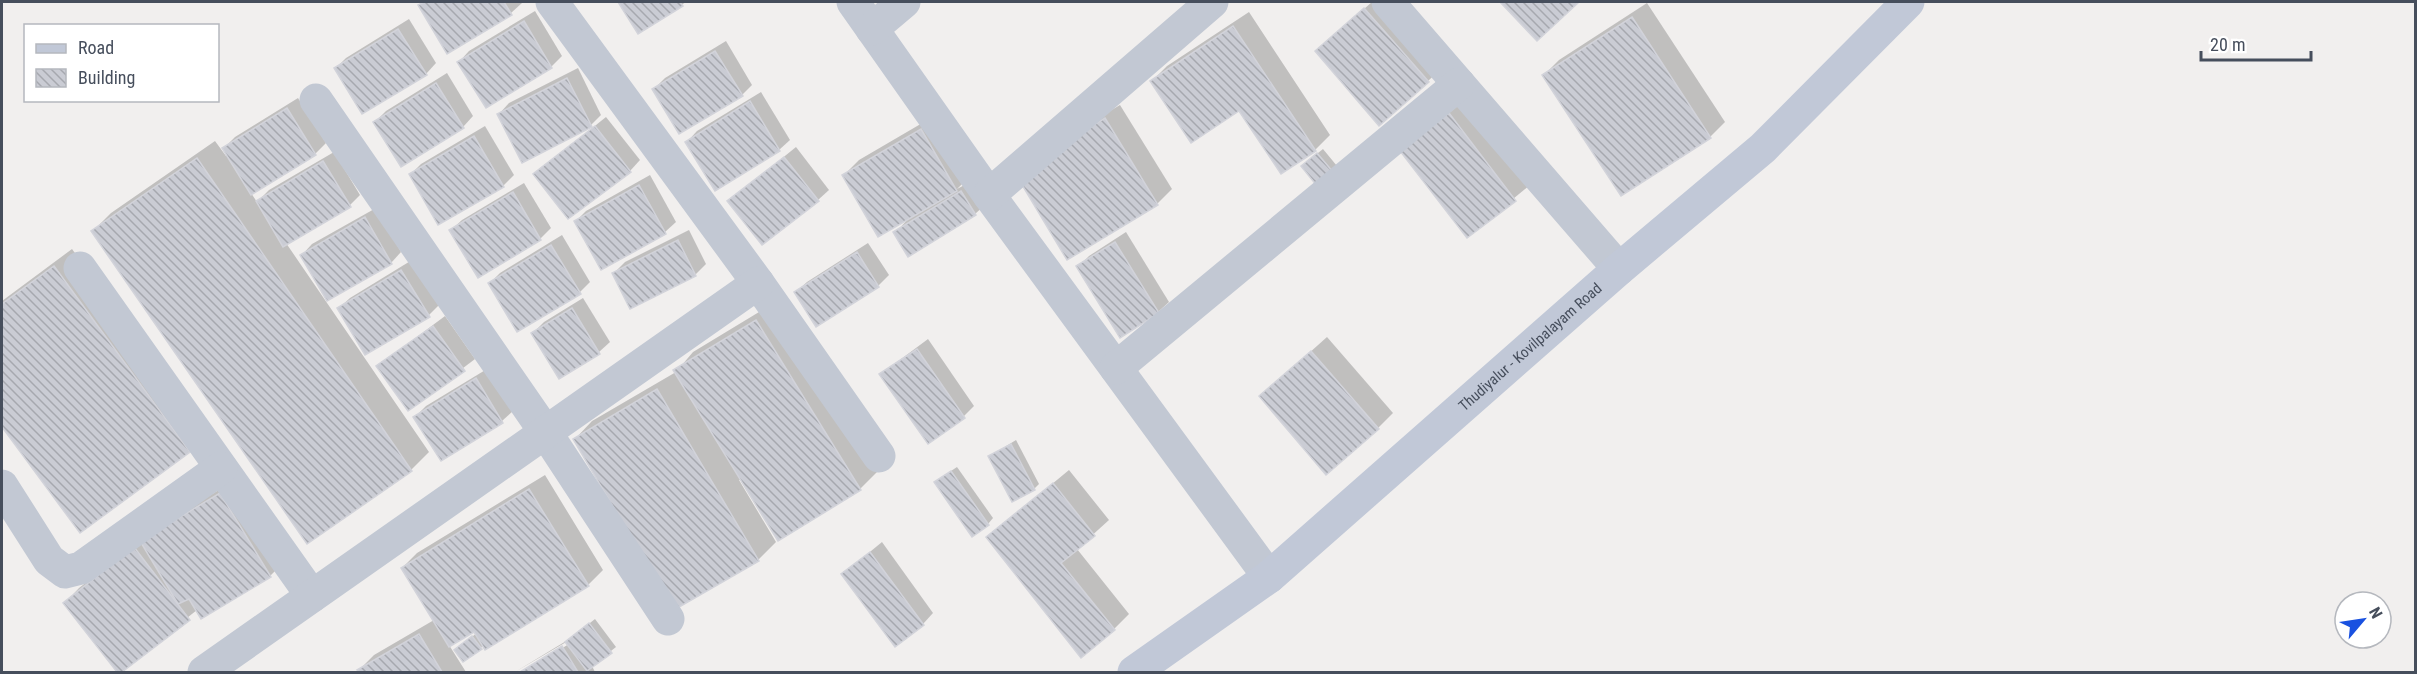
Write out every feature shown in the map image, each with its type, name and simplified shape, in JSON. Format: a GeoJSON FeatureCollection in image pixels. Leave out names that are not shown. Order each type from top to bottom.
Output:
{"type":"FeatureCollection","features":[{"type":"Feature","properties":{"kind":"main road","name":"Thudiyalur - Kovilpalayam Road"},"geometry":{"type":"LineString","coordinates":[[1134,672],[1269,577],[1619,269],[1763,148],[1908,2]]}},
{"type":"Feature","properties":{"kind":"street"},"geometry":{"type":"LineString","coordinates":[[552,2],[758,283],[879,456]]}},
{"type":"Feature","properties":{"kind":"street"},"geometry":{"type":"LineString","coordinates":[[853,2],[989,195],[1269,577]]}},
{"type":"Feature","properties":{"kind":"street"},"geometry":{"type":"LineString","coordinates":[[872,29],[904,2]]}},
{"type":"Feature","properties":{"kind":"street"},"geometry":{"type":"LineString","coordinates":[[989,195],[1212,2]]}},
{"type":"Feature","properties":{"kind":"street"},"geometry":{"type":"LineString","coordinates":[[1388,2],[1619,269]]}},
{"type":"Feature","properties":{"kind":"street"},"geometry":{"type":"LineString","coordinates":[[1116,368],[1459,84]]}},
{"type":"Feature","properties":{"kind":"street"},"geometry":{"type":"LineString","coordinates":[[316,100],[546,433],[668,619]]}},
{"type":"Feature","properties":{"kind":"street"},"geometry":{"type":"LineString","coordinates":[[80,268],[312,596]]}},
{"type":"Feature","properties":{"kind":"street"},"geometry":{"type":"LineString","coordinates":[[204,672],[758,283]]}},
{"type":"Feature","properties":{"kind":"street"},"geometry":{"type":"LineString","coordinates":[[2,486],[49,560],[65,572],[81,568],[221,468]]}},
{"type":"Feature","properties":{"kind":"building"},"geometry":{"type":"Polygon","coordinates":[[[424,2],[504,2],[512,15],[447,54],[418,5],[424,2]]]}},
{"type":"Feature","properties":{"kind":"building"},"geometry":{"type":"Polygon","coordinates":[[[618,2],[680,2],[683,6],[638,34],[618,2]]]}},
{"type":"Feature","properties":{"kind":"building"},"geometry":{"type":"Polygon","coordinates":[[[1500,2],[1579,2],[1537,41],[1500,2]]]}},
{"type":"Feature","properties":{"kind":"building"},"geometry":{"type":"Polygon","coordinates":[[[1364,8],[1429,82],[1379,126],[1315,51],[1364,8]]]}},
{"type":"Feature","properties":{"kind":"building"},"geometry":{"type":"Polygon","coordinates":[[[1632,17],[1711,138],[1621,196],[1542,75],[1632,17]]]}},
{"type":"Feature","properties":{"kind":"building"},"geometry":{"type":"Polygon","coordinates":[[[524,21],[552,68],[486,108],[457,62],[524,21]]]}},
{"type":"Feature","properties":{"kind":"building"},"geometry":{"type":"Polygon","coordinates":[[[1233,26],[1316,151],[1281,174],[1239,111],[1191,143],[1150,81],[1233,26]]]}},
{"type":"Feature","properties":{"kind":"building"},"geometry":{"type":"Polygon","coordinates":[[[398,29],[427,75],[362,114],[334,68],[398,29]]]}},
{"type":"Feature","properties":{"kind":"building"},"geometry":{"type":"Polygon","coordinates":[[[715,51],[743,96],[679,134],[652,89],[715,51]]]}},
{"type":"Feature","properties":{"kind":"building"},"geometry":{"type":"Polygon","coordinates":[[[567,78],[592,127],[522,163],[497,114],[567,78]]]}},
{"type":"Feature","properties":{"kind":"building"},"geometry":{"type":"Polygon","coordinates":[[[436,83],[464,128],[401,167],[373,122],[436,83]]]}},
{"type":"Feature","properties":{"kind":"building"},"geometry":{"type":"Polygon","coordinates":[[[750,101],[780,151],[715,191],[685,142],[750,101]]]}},
{"type":"Feature","properties":{"kind":"building"},"geometry":{"type":"Polygon","coordinates":[[[287,108],[316,155],[251,195],[222,148],[287,108]]]}},
{"type":"Feature","properties":{"kind":"building"},"geometry":{"type":"Polygon","coordinates":[[[1449,113],[1516,201],[1467,238],[1400,151],[1449,113]]]}},
{"type":"Feature","properties":{"kind":"building"},"geometry":{"type":"Polygon","coordinates":[[[1105,118],[1158,205],[1067,260],[1015,173],[1105,118]]]}},
{"type":"Feature","properties":{"kind":"building"},"geometry":{"type":"Polygon","coordinates":[[[595,126],[631,172],[568,219],[533,174],[595,126]]]}},
{"type":"Feature","properties":{"kind":"building"},"geometry":{"type":"Polygon","coordinates":[[[921,129],[957,191],[878,237],[842,175],[921,129]]]}},
{"type":"Feature","properties":{"kind":"building"},"geometry":{"type":"Polygon","coordinates":[[[474,136],[504,187],[438,225],[409,174],[474,136]]]}},
{"type":"Feature","properties":{"kind":"building"},"geometry":{"type":"Polygon","coordinates":[[[1317,153],[1333,172],[1317,186],[1301,166],[1317,153]]]}},
{"type":"Feature","properties":{"kind":"building"},"geometry":{"type":"Polygon","coordinates":[[[784,157],[819,201],[762,245],[727,201],[784,157]]]}},
{"type":"Feature","properties":{"kind":"building"},"geometry":{"type":"Polygon","coordinates":[[[197,158],[412,471],[307,544],[91,231],[197,158]]]}},
{"type":"Feature","properties":{"kind":"building"},"geometry":{"type":"Polygon","coordinates":[[[323,161],[351,207],[283,247],[256,201],[323,161]]]}},
{"type":"Feature","properties":{"kind":"building"},"geometry":{"type":"Polygon","coordinates":[[[639,185],[666,234],[601,270],[574,221],[639,185]]]}},
{"type":"Feature","properties":{"kind":"building"},"geometry":{"type":"Polygon","coordinates":[[[961,191],[976,215],[908,257],[893,232],[961,191]]]}},
{"type":"Feature","properties":{"kind":"building"},"geometry":{"type":"Polygon","coordinates":[[[513,192],[541,240],[478,278],[449,230],[513,192]]]}},
{"type":"Feature","properties":{"kind":"building"},"geometry":{"type":"Polygon","coordinates":[[[365,217],[392,264],[327,301],[300,255],[365,217]]]}},
{"type":"Feature","properties":{"kind":"building"},"geometry":{"type":"Polygon","coordinates":[[[678,240],[696,276],[630,309],[612,273],[678,240]]]}},
{"type":"Feature","properties":{"kind":"building"},"geometry":{"type":"Polygon","coordinates":[[[1115,242],[1159,313],[1120,338],[1076,266],[1115,242]]]}},
{"type":"Feature","properties":{"kind":"building"},"geometry":{"type":"Polygon","coordinates":[[[551,245],[581,294],[517,332],[488,283],[551,245]]]}},
{"type":"Feature","properties":{"kind":"building"},"geometry":{"type":"Polygon","coordinates":[[[857,252],[879,287],[816,327],[794,292],[857,252]]]}},
{"type":"Feature","properties":{"kind":"building"},"geometry":{"type":"Polygon","coordinates":[[[54,266],[190,452],[80,533],[2,427],[2,304],[54,266]]]}},
{"type":"Feature","properties":{"kind":"building"},"geometry":{"type":"Polygon","coordinates":[[[401,270],[430,317],[365,355],[337,308],[401,270]]]}},
{"type":"Feature","properties":{"kind":"building"},"geometry":{"type":"Polygon","coordinates":[[[572,308],[600,354],[559,379],[531,333],[572,308]]]}},
{"type":"Feature","properties":{"kind":"building"},"geometry":{"type":"Polygon","coordinates":[[[756,320],[861,490],[778,541],[673,370],[756,320]]]}},
{"type":"Feature","properties":{"kind":"building"},"geometry":{"type":"Polygon","coordinates":[[[433,326],[465,371],[408,411],[376,366],[433,326]]]}},
{"type":"Feature","properties":{"kind":"building"},"geometry":{"type":"Polygon","coordinates":[[[917,349],[965,418],[928,444],[879,374],[917,349]]]}},
{"type":"Feature","properties":{"kind":"building"},"geometry":{"type":"Polygon","coordinates":[[[1311,351],[1379,429],[1326,475],[1259,396],[1311,351]]]}},
{"type":"Feature","properties":{"kind":"building"},"geometry":{"type":"Polygon","coordinates":[[[476,378],[503,423],[441,461],[413,417],[476,378]]]}},
{"type":"Feature","properties":{"kind":"building"},"geometry":{"type":"Polygon","coordinates":[[[657,389],[759,561],[674,610],[573,439],[657,389]]]}},
{"type":"Feature","properties":{"kind":"building"},"geometry":{"type":"Polygon","coordinates":[[[1011,444],[1035,490],[1012,502],[988,456],[1011,444]]]}},
{"type":"Feature","properties":{"kind":"building"},"geometry":{"type":"Polygon","coordinates":[[[951,471],[989,525],[972,537],[934,482],[951,471]]]}},
{"type":"Feature","properties":{"kind":"building"},"geometry":{"type":"Polygon","coordinates":[[[1053,483],[1095,536],[1061,563],[1115,630],[1081,658],[986,537],[1053,483]]]}},
{"type":"Feature","properties":{"kind":"building"},"geometry":{"type":"Polygon","coordinates":[[[529,489],[589,586],[485,650],[474,632],[449,647],[401,568],[529,489]]]}},
{"type":"Feature","properties":{"kind":"building"},"geometry":{"type":"Polygon","coordinates":[[[220,493],[271,577],[201,619],[189,599],[178,604],[140,541],[220,493]]]}},
{"type":"Feature","properties":{"kind":"building"},"geometry":{"type":"Polygon","coordinates":[[[134,547],[190,620],[122,672],[117,672],[63,603],[134,547]]]}},
{"type":"Feature","properties":{"kind":"building"},"geometry":{"type":"Polygon","coordinates":[[[870,552],[924,625],[895,647],[841,574],[870,552]]]}},
{"type":"Feature","properties":{"kind":"building"},"geometry":{"type":"Polygon","coordinates":[[[589,623],[612,653],[587,671],[565,642],[589,623]]]}},
{"type":"Feature","properties":{"kind":"building"},"geometry":{"type":"Polygon","coordinates":[[[419,634],[442,672],[359,672],[357,670],[419,634]]]}},
{"type":"Feature","properties":{"kind":"building"},"geometry":{"type":"Polygon","coordinates":[[[472,636],[482,649],[463,662],[454,650],[472,636]]]}},
{"type":"Feature","properties":{"kind":"building"},"geometry":{"type":"Polygon","coordinates":[[[562,646],[578,672],[520,672],[562,646]]]}}]}
